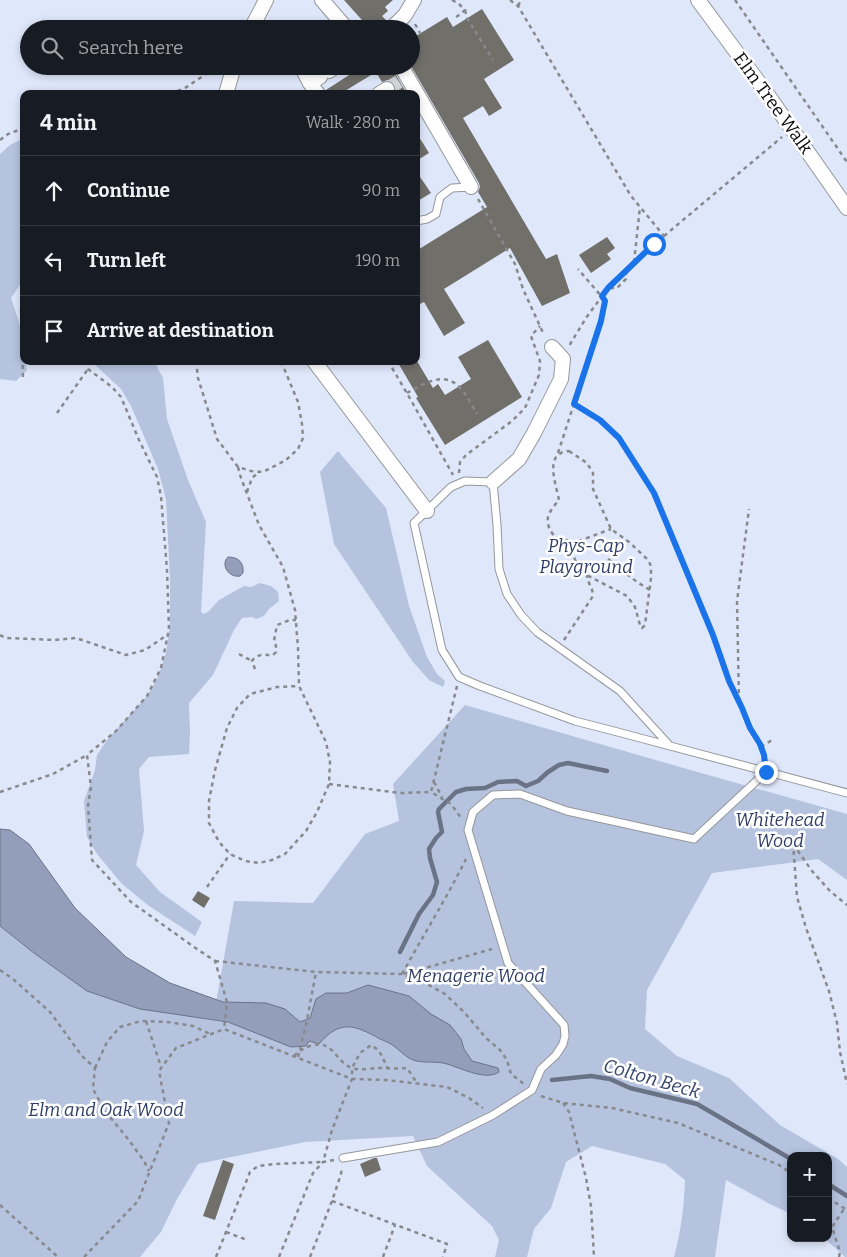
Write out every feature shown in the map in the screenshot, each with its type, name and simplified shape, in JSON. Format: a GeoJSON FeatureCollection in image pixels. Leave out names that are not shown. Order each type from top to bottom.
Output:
{"type":"FeatureCollection","features":[{"type":"Feature","properties":{"kind":"street"},"geometry":{"type":"LineString","coordinates":[[256,20],[266,0]]}},
{"type":"Feature","properties":{"kind":"street"},"geometry":{"type":"LineString","coordinates":[[322,0],[339,20]]}},
{"type":"Feature","properties":{"kind":"street"},"geometry":{"type":"LineString","coordinates":[[400,20],[414,0]]}},
{"type":"Feature","properties":{"kind":"street","name":"Elm Tree Walk"},"geometry":{"type":"LineString","coordinates":[[698,0],[847,208]]}},
{"type":"Feature","properties":{"kind":"street"},"geometry":{"type":"LineString","coordinates":[[227,90],[231,75]]}},
{"type":"Feature","properties":{"kind":"street"},"geometry":{"type":"LineString","coordinates":[[404,75],[413,90]]}},
{"type":"Feature","properties":{"kind":"street"},"geometry":{"type":"LineString","coordinates":[[420,102],[471,187]]}},
{"type":"Feature","properties":{"kind":"street"},"geometry":{"type":"LineString","coordinates":[[493,482],[519,460],[561,379],[563,359],[552,347]]}},
{"type":"Feature","properties":{"kind":"street"},"geometry":{"type":"LineString","coordinates":[[317,365],[426,511]]}},
{"type":"Feature","properties":{"kind":"lane"},"geometry":{"type":"LineString","coordinates":[[420,220],[436,214],[440,197],[452,188],[471,187]]}},
{"type":"Feature","properties":{"kind":"lane"},"geometry":{"type":"LineString","coordinates":[[670,746],[620,691],[537,632],[521,615],[507,594],[499,569],[493,482],[465,480],[451,487],[414,523],[442,650],[459,677],[575,721],[847,794]]}},
{"type":"Feature","properties":{"kind":"lane"},"geometry":{"type":"LineString","coordinates":[[343,1158],[438,1142],[493,1115],[532,1090],[540,1069],[556,1055],[563,1044],[565,1036],[564,1025],[508,963],[468,830],[473,812],[493,795],[520,794],[567,812],[694,839],[766,772]]}},
{"type":"Feature","properties":{"kind":"path"},"geometry":{"type":"LineString","coordinates":[[452,0],[465,10],[467,18],[493,60]]}},
{"type":"Feature","properties":{"kind":"path"},"geometry":{"type":"LineString","coordinates":[[510,0],[518,6],[631,196],[664,236]]}},
{"type":"Feature","properties":{"kind":"path"},"geometry":{"type":"LineString","coordinates":[[518,6],[521,0]]}},
{"type":"Feature","properties":{"kind":"path"},"geometry":{"type":"LineString","coordinates":[[735,0],[847,162]]}},
{"type":"Feature","properties":{"kind":"path"},"geometry":{"type":"LineString","coordinates":[[456,17],[465,10]]}},
{"type":"Feature","properties":{"kind":"path"},"geometry":{"type":"LineString","coordinates":[[180,90],[204,75]]}},
{"type":"Feature","properties":{"kind":"path"},"geometry":{"type":"LineString","coordinates":[[563,359],[586,318],[608,288],[664,236],[792,129]]}},
{"type":"Feature","properties":{"kind":"path"},"geometry":{"type":"LineString","coordinates":[[0,140],[8,134],[20,130]]}},
{"type":"Feature","properties":{"kind":"path"},"geometry":{"type":"LineString","coordinates":[[458,484],[460,462],[466,455],[512,421],[525,408],[539,375],[540,361],[531,336],[540,326],[523,289],[516,264],[471,187]]}},
{"type":"Feature","properties":{"kind":"path"},"geometry":{"type":"LineString","coordinates":[[634,262],[640,207]]}},
{"type":"Feature","properties":{"kind":"path"},"geometry":{"type":"LineString","coordinates":[[557,456],[560,453],[569,451],[586,463],[593,473],[593,489],[612,529],[648,560],[651,566],[645,626],[642,628],[635,607],[627,596],[579,571],[570,540],[560,540],[550,530],[548,522],[548,516],[552,508],[560,500],[553,470],[554,461],[601,321],[605,301],[578,269]]}},
{"type":"Feature","properties":{"kind":"path"},"geometry":{"type":"LineString","coordinates":[[608,288],[617,288],[626,279],[625,271]]}},
{"type":"Feature","properties":{"kind":"path"},"geometry":{"type":"LineString","coordinates":[[23,365],[23,378]]}},
{"type":"Feature","properties":{"kind":"path"},"geometry":{"type":"LineString","coordinates":[[0,792],[53,774],[86,755],[116,732],[147,696],[161,668],[168,635],[166,561],[161,496],[157,477],[121,397],[112,387],[88,368],[87,365]]}},
{"type":"Feature","properties":{"kind":"path"},"geometry":{"type":"LineString","coordinates":[[196,365],[198,378],[216,439],[238,467],[246,494],[259,525],[282,567],[295,610],[299,686],[326,742],[330,762],[329,784],[317,812],[306,831],[285,854],[259,863],[245,861],[230,854],[219,842],[210,823],[209,801],[215,770],[228,728],[237,708],[250,694],[277,687],[299,686]]}},
{"type":"Feature","properties":{"kind":"path"},"geometry":{"type":"LineString","coordinates":[[238,467],[259,472],[267,470],[286,460],[298,448],[303,438],[298,402],[283,365]]}},
{"type":"Feature","properties":{"kind":"path"},"geometry":{"type":"LineString","coordinates":[[390,365],[458,484]]}},
{"type":"Feature","properties":{"kind":"path"},"geometry":{"type":"LineString","coordinates":[[57,413],[88,368]]}},
{"type":"Feature","properties":{"kind":"path"},"geometry":{"type":"LineString","coordinates":[[407,393],[431,381],[442,378],[453,381],[460,388],[477,414]]}},
{"type":"Feature","properties":{"kind":"path"},"geometry":{"type":"LineString","coordinates":[[574,404],[600,420],[619,438],[654,493],[710,626],[729,681],[750,728],[761,747],[766,772]]}},
{"type":"Feature","properties":{"kind":"path"},"geometry":{"type":"LineString","coordinates":[[246,494],[252,478],[259,472]]}},
{"type":"Feature","properties":{"kind":"path"},"geometry":{"type":"LineString","coordinates":[[740,703],[737,601],[749,509]]}},
{"type":"Feature","properties":{"kind":"path"},"geometry":{"type":"LineString","coordinates":[[571,544],[612,529]]}},
{"type":"Feature","properties":{"kind":"path"},"geometry":{"type":"LineString","coordinates":[[608,558],[637,582],[650,590]]}},
{"type":"Feature","properties":{"kind":"path"},"geometry":{"type":"LineString","coordinates":[[559,648],[593,596],[593,590],[587,581],[587,575]]}},
{"type":"Feature","properties":{"kind":"path"},"geometry":{"type":"LineString","coordinates":[[252,661],[260,654],[270,656],[274,654],[276,652],[274,641],[277,626],[290,620],[296,620]]}},
{"type":"Feature","properties":{"kind":"path"},"geometry":{"type":"LineString","coordinates":[[0,635],[6,638],[55,640],[76,638],[94,646],[126,655],[144,650],[168,635]]}},
{"type":"Feature","properties":{"kind":"path"},"geometry":{"type":"LineString","coordinates":[[239,654],[252,661],[255,669]]}},
{"type":"Feature","properties":{"kind":"path"},"geometry":{"type":"LineString","coordinates":[[431,792],[459,677]]}},
{"type":"Feature","properties":{"kind":"path"},"geometry":{"type":"LineString","coordinates":[[761,747],[772,740]]}},
{"type":"Feature","properties":{"kind":"path"},"geometry":{"type":"LineString","coordinates":[[86,755],[91,787],[88,806],[92,860],[131,902],[215,961],[316,972],[402,974],[503,946]]}},
{"type":"Feature","properties":{"kind":"path"},"geometry":{"type":"LineString","coordinates":[[434,782],[442,798]]}},
{"type":"Feature","properties":{"kind":"path"},"geometry":{"type":"LineString","coordinates":[[329,784],[401,793],[431,792],[451,804]]}},
{"type":"Feature","properties":{"kind":"path"},"geometry":{"type":"LineString","coordinates":[[847,905],[830,891],[812,871],[792,843],[797,897],[829,991],[838,1024],[840,1052],[847,1084]]}},
{"type":"Feature","properties":{"kind":"path"},"geometry":{"type":"LineString","coordinates":[[402,974],[444,902],[473,847]]}},
{"type":"Feature","properties":{"kind":"path"},"geometry":{"type":"LineString","coordinates":[[207,888],[230,854]]}},
{"type":"Feature","properties":{"kind":"path"},"geometry":{"type":"LineString","coordinates":[[215,961],[227,1002],[224,1029]]}},
{"type":"Feature","properties":{"kind":"path"},"geometry":{"type":"LineString","coordinates":[[0,970],[50,1012],[82,1056],[95,1068]]}},
{"type":"Feature","properties":{"kind":"path"},"geometry":{"type":"LineString","coordinates":[[296,1056],[300,1049],[306,1025],[316,972]]}},
{"type":"Feature","properties":{"kind":"path"},"geometry":{"type":"LineString","coordinates":[[402,974],[425,983],[445,994],[464,1012],[486,1038],[500,1050],[507,1060],[511,1074],[542,1096],[563,1103],[612,1108],[678,1123],[779,1165],[787,1170]]}},
{"type":"Feature","properties":{"kind":"path"},"geometry":{"type":"LineString","coordinates":[[150,1171],[128,1139],[105,1111],[93,1089],[95,1068],[107,1042],[120,1026],[142,1021],[168,1022],[193,1026],[210,1034]]}},
{"type":"Feature","properties":{"kind":"path"},"geometry":{"type":"LineString","coordinates":[[146,1021],[161,1068]]}},
{"type":"Feature","properties":{"kind":"path"},"geometry":{"type":"LineString","coordinates":[[84,1257],[138,1200],[150,1171],[169,1123],[159,1070],[176,1048],[224,1029],[352,1079],[386,1080],[448,1087],[469,1098],[493,1115]]}},
{"type":"Feature","properties":{"kind":"path"},"geometry":{"type":"LineString","coordinates":[[300,1049],[315,1044],[324,1044],[352,1068],[407,1068],[417,1083]]}},
{"type":"Feature","properties":{"kind":"path"},"geometry":{"type":"LineString","coordinates":[[279,1257],[313,1174],[323,1162],[332,1130],[352,1079],[352,1068],[360,1053],[371,1045],[382,1054],[388,1069]]}},
{"type":"Feature","properties":{"kind":"path"},"geometry":{"type":"LineString","coordinates":[[563,1103],[569,1112],[586,1178],[591,1206],[594,1257]]}},
{"type":"Feature","properties":{"kind":"path"},"geometry":{"type":"LineString","coordinates":[[216,1257],[250,1172],[258,1166],[323,1162],[343,1158],[341,1174],[332,1201],[310,1257]]}},
{"type":"Feature","properties":{"kind":"path"},"geometry":{"type":"LineString","coordinates":[[332,1201],[447,1244],[442,1257]]}},
{"type":"Feature","properties":{"kind":"path"},"geometry":{"type":"LineString","coordinates":[[832,1201],[846,1210],[832,1228],[840,1252],[839,1257]]}},
{"type":"Feature","properties":{"kind":"path"},"geometry":{"type":"LineString","coordinates":[[0,1205],[58,1257]]}},
{"type":"Feature","properties":{"kind":"path"},"geometry":{"type":"LineString","coordinates":[[383,1257],[395,1225]]}},
{"type":"Feature","properties":{"kind":"path"},"geometry":{"type":"LineString","coordinates":[[226,1232],[247,1240]]}},
{"type":"Feature","properties":{"kind":"green space"},"geometry":{"type":"Polygon","coordinates":[[[0,0],[847,0],[847,1257],[0,1257],[0,0]]]}},
{"type":"Feature","properties":{"kind":"green space"},"geometry":{"type":"Polygon","coordinates":[[[20,140],[20,285],[11,298],[20,325],[20,365],[26,365],[27,370],[16,381],[0,379],[0,154],[10,145],[20,140]]]}},
{"type":"Feature","properties":{"kind":"green space"},"geometry":{"type":"Polygon","coordinates":[[[95,365],[156,365],[163,378],[167,419],[188,480],[206,522],[201,612],[204,614],[209,611],[219,600],[244,586],[251,587],[260,583],[271,586],[278,592],[279,601],[264,616],[256,619],[252,617],[242,618],[234,630],[213,675],[189,703],[189,754],[149,757],[139,769],[144,831],[136,865],[160,892],[202,922],[195,936],[149,906],[122,884],[97,854],[87,837],[84,801],[95,770],[97,755],[107,740],[147,696],[157,679],[166,653],[170,625],[166,499],[158,469],[131,406],[121,389],[95,365]]]}},
{"type":"Feature","properties":{"kind":"green space"},"geometry":{"type":"Polygon","coordinates":[[[338,451],[386,508],[409,606],[427,657],[437,674],[445,681],[443,687],[429,680],[413,662],[334,544],[320,472],[338,451]]]}},
{"type":"Feature","properties":{"kind":"green space","name":"Menagerie Wood"},"geometry":{"type":"Polygon","coordinates":[[[465,705],[847,814],[847,880],[818,859],[712,873],[647,990],[645,1029],[677,1056],[729,1078],[780,1125],[826,1152],[787,1152],[787,1212],[726,1180],[715,1257],[674,1257],[682,1219],[685,1180],[665,1164],[592,1146],[566,1162],[551,1208],[534,1229],[527,1257],[495,1257],[499,1240],[492,1226],[427,1166],[413,1136],[305,1142],[198,1164],[177,1199],[161,1232],[140,1257],[0,1257],[0,926],[34,953],[213,1020],[234,901],[313,903],[365,834],[399,821],[393,784],[465,705]]]}},
{"type":"Feature","properties":{"kind":"green space","name":"Menagerie Wood"},"geometry":{"type":"Polygon","coordinates":[[[832,1155],[847,1167],[847,1257],[828,1242],[832,1242],[832,1155]]]}},
{"type":"Feature","properties":{"kind":"shaded area"},"geometry":{"type":"Polygon","coordinates":[[[228,557],[238,559],[242,564],[243,573],[240,576],[232,575],[225,567],[228,557]]]}},
{"type":"Feature","properties":{"kind":"shaded area"},"geometry":{"type":"Polygon","coordinates":[[[0,829],[10,830],[29,844],[75,908],[126,957],[170,983],[223,1002],[266,1003],[285,1009],[300,1022],[310,1018],[316,999],[326,993],[347,993],[368,985],[409,996],[431,1014],[450,1025],[461,1039],[464,1049],[472,1061],[498,1068],[499,1072],[493,1075],[486,1075],[443,1063],[413,1060],[391,1044],[363,1030],[348,1027],[334,1031],[319,1044],[309,1041],[306,1046],[291,1047],[228,1022],[140,1009],[87,991],[0,926],[0,829]]]}},
{"type":"Feature","properties":{"kind":"building"},"geometry":{"type":"Polygon","coordinates":[[[344,0],[393,0],[385,7],[388,11],[382,16],[386,20],[362,20],[344,0]]]}},
{"type":"Feature","properties":{"kind":"building"},"geometry":{"type":"Polygon","coordinates":[[[482,9],[514,60],[484,79],[502,108],[489,116],[483,106],[463,118],[546,259],[557,254],[570,293],[542,306],[510,248],[444,289],[465,323],[444,336],[424,302],[420,304],[420,249],[487,207],[478,192],[479,183],[416,75],[420,75],[420,34],[447,17],[453,27],[482,9]]]}},
{"type":"Feature","properties":{"kind":"building"},"geometry":{"type":"Polygon","coordinates":[[[349,75],[371,75],[347,90],[326,90],[349,75]]]}},
{"type":"Feature","properties":{"kind":"building"},"geometry":{"type":"Polygon","coordinates":[[[378,75],[396,75],[405,90],[396,90],[391,81],[382,82],[378,75]]]}},
{"type":"Feature","properties":{"kind":"building"},"geometry":{"type":"Polygon","coordinates":[[[420,138],[429,153],[420,159],[420,138]]]}},
{"type":"Feature","properties":{"kind":"building"},"geometry":{"type":"Polygon","coordinates":[[[420,177],[431,193],[420,200],[420,177]]]}},
{"type":"Feature","properties":{"kind":"building"},"geometry":{"type":"Polygon","coordinates":[[[607,237],[615,248],[607,254],[611,259],[591,273],[579,255],[607,237]]]}},
{"type":"Feature","properties":{"kind":"building"},"geometry":{"type":"Polygon","coordinates":[[[488,340],[522,397],[445,445],[416,398],[418,397],[399,365],[419,365],[433,388],[438,384],[445,395],[471,379],[458,357],[488,340]]]}},
{"type":"Feature","properties":{"kind":"building"},"geometry":{"type":"Polygon","coordinates":[[[198,891],[210,898],[204,908],[192,900],[198,891]]]}},
{"type":"Feature","properties":{"kind":"building"},"geometry":{"type":"Polygon","coordinates":[[[377,1158],[381,1170],[365,1177],[360,1164],[377,1158]]]}},
{"type":"Feature","properties":{"kind":"building"},"geometry":{"type":"Polygon","coordinates":[[[223,1160],[234,1164],[215,1220],[203,1216],[223,1160]]]}},
{"type":"Feature","properties":{"kind":"waterway"},"geometry":{"type":"LineString","coordinates":[[400,952],[419,914],[433,895],[437,882],[429,849],[442,832],[439,809],[456,792],[466,789],[485,788],[498,782],[517,781],[526,786],[538,781],[559,765],[568,763],[607,771]]}},
{"type":"Feature","properties":{"kind":"waterway","name":"Colton Beck"},"geometry":{"type":"LineString","coordinates":[[552,1080],[591,1076],[610,1079],[630,1088],[697,1104],[787,1157]]}},
{"type":"Feature","properties":{"kind":"waterway","name":"Colton Beck"},"geometry":{"type":"LineString","coordinates":[[832,1187],[847,1196]]}},
{"type":"Feature","properties":{"kind":"tunnel"},"geometry":{"type":"LineString","coordinates":[[387,89],[403,79]]}},
{"type":"Feature","properties":{"kind":"route"},"geometry":{"type":"LineString","coordinates":[[654,244],[602,296],[605,301],[601,321],[574,404],[600,420],[619,438],[654,493],[713,635],[736,698],[754,736],[760,744],[764,755],[766,772]]}},
{"type":"Feature","properties":{"kind":"park label","name":"Phys-Cap Playground"},"geometry":{"type":"Point","coordinates":[586,556]}},
{"type":"Feature","properties":{"kind":"park label","name":"Whitehead Wood"},"geometry":{"type":"Point","coordinates":[780,830]}},
{"type":"Feature","properties":{"kind":"park label","name":"Elm and Oak Wood"},"geometry":{"type":"Point","coordinates":[106,1110]}}]}
